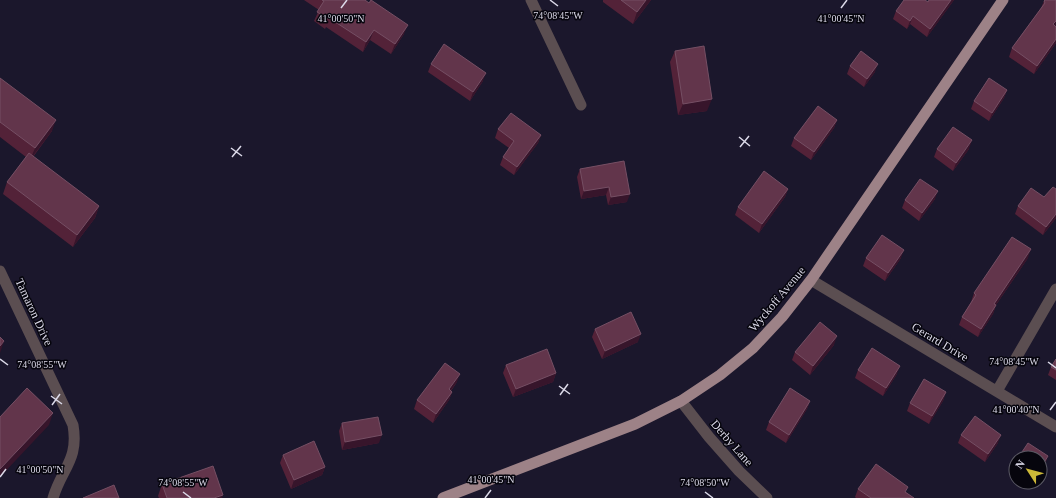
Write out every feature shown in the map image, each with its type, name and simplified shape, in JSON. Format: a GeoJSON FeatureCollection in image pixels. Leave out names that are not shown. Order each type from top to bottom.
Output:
{"type":"FeatureCollection","features":[{"type":"Feature","properties":{"kind":"main road","name":"Wyckoff Avenue"},"geometry":{"type":"LineString","coordinates":[[443,498],[635,424],[682,401],[720,375],[753,348],[782,317],[811,280],[1003,0]]}},
{"type":"Feature","properties":{"kind":"street"},"geometry":{"type":"LineString","coordinates":[[531,0],[581,105]]}},
{"type":"Feature","properties":{"kind":"street","name":"Tamaron Drive"},"geometry":{"type":"LineString","coordinates":[[0,271],[73,425],[75,438],[74,453],[58,482],[53,498]]}},
{"type":"Feature","properties":{"kind":"street","name":"Gerard Drive"},"geometry":{"type":"LineString","coordinates":[[811,280],[1056,427]]}},
{"type":"Feature","properties":{"kind":"street"},"geometry":{"type":"LineString","coordinates":[[997,391],[1056,289]]}},
{"type":"Feature","properties":{"kind":"street","name":"Derby Lane"},"geometry":{"type":"LineString","coordinates":[[682,401],[709,438],[739,471],[767,498]]}},
{"type":"Feature","properties":{"kind":"building"},"geometry":{"type":"Polygon","coordinates":[[[322,0],[365,0],[369,3],[371,0],[408,25],[395,44],[374,30],[366,42],[317,12],[324,1],[322,0]]]}},
{"type":"Feature","properties":{"kind":"building"},"geometry":{"type":"Polygon","coordinates":[[[621,0],[646,0],[637,12],[621,0]]]}},
{"type":"Feature","properties":{"kind":"building"},"geometry":{"type":"Polygon","coordinates":[[[904,0],[925,0],[928,2],[929,0],[951,0],[930,29],[913,16],[910,21],[896,11],[904,0]]]}},
{"type":"Feature","properties":{"kind":"building"},"geometry":{"type":"Polygon","coordinates":[[[1045,0],[1056,0],[1056,21],[1053,24],[1056,27],[1056,39],[1037,66],[1012,48],[1045,3],[1045,0]]]}},
{"type":"Feature","properties":{"kind":"building"},"geometry":{"type":"Polygon","coordinates":[[[444,44],[486,73],[473,92],[431,64],[444,44]]]}},
{"type":"Feature","properties":{"kind":"building"},"geometry":{"type":"Polygon","coordinates":[[[704,46],[712,99],[683,104],[675,51],[704,46]]]}},
{"type":"Feature","properties":{"kind":"building"},"geometry":{"type":"Polygon","coordinates":[[[861,51],[878,64],[867,79],[850,66],[861,51]]]}},
{"type":"Feature","properties":{"kind":"building"},"geometry":{"type":"Polygon","coordinates":[[[0,78],[56,120],[35,148],[0,122],[0,78]]]}},
{"type":"Feature","properties":{"kind":"building"},"geometry":{"type":"Polygon","coordinates":[[[989,78],[1007,90],[992,113],[974,101],[989,78]]]}},
{"type":"Feature","properties":{"kind":"building"},"geometry":{"type":"Polygon","coordinates":[[[818,106],[837,120],[814,152],[794,138],[818,106]]]}},
{"type":"Feature","properties":{"kind":"building"},"geometry":{"type":"Polygon","coordinates":[[[511,113],[541,135],[517,167],[503,157],[514,141],[498,129],[511,113]]]}},
{"type":"Feature","properties":{"kind":"building"},"geometry":{"type":"Polygon","coordinates":[[[953,127],[972,140],[956,163],[937,149],[953,127]]]}},
{"type":"Feature","properties":{"kind":"building"},"geometry":{"type":"Polygon","coordinates":[[[29,153],[99,206],[77,235],[7,182],[29,153]]]}},
{"type":"Feature","properties":{"kind":"building"},"geometry":{"type":"Polygon","coordinates":[[[624,161],[630,194],[611,197],[609,187],[584,191],[580,169],[624,161]]]}},
{"type":"Feature","properties":{"kind":"building"},"geometry":{"type":"Polygon","coordinates":[[[764,171],[788,189],[762,224],[738,207],[764,171]]]}},
{"type":"Feature","properties":{"kind":"building"},"geometry":{"type":"Polygon","coordinates":[[[920,179],[938,191],[922,213],[905,200],[920,179]]]}},
{"type":"Feature","properties":{"kind":"building"},"geometry":{"type":"Polygon","coordinates":[[[1053,187],[1056,189],[1056,214],[1046,227],[1018,206],[1031,188],[1044,197],[1053,187]]]}},
{"type":"Feature","properties":{"kind":"building"},"geometry":{"type":"Polygon","coordinates":[[[882,235],[904,250],[888,273],[866,258],[882,235]]]}},
{"type":"Feature","properties":{"kind":"building"},"geometry":{"type":"Polygon","coordinates":[[[1012,237],[1031,249],[994,304],[996,305],[981,329],[962,317],[976,295],[974,293],[1012,237]]]}},
{"type":"Feature","properties":{"kind":"building"},"geometry":{"type":"Polygon","coordinates":[[[631,312],[641,334],[605,351],[595,329],[631,312]]]}},
{"type":"Feature","properties":{"kind":"building"},"geometry":{"type":"Polygon","coordinates":[[[820,322],[837,336],[813,366],[795,352],[820,322]]]}},
{"type":"Feature","properties":{"kind":"building"},"geometry":{"type":"Polygon","coordinates":[[[0,337],[4,341],[0,346],[0,337]]]}},
{"type":"Feature","properties":{"kind":"building"},"geometry":{"type":"Polygon","coordinates":[[[872,348],[900,366],[886,388],[858,370],[872,348]]]}},
{"type":"Feature","properties":{"kind":"building"},"geometry":{"type":"Polygon","coordinates":[[[547,349],[556,373],[516,389],[506,365],[547,349]]]}},
{"type":"Feature","properties":{"kind":"building"},"geometry":{"type":"Polygon","coordinates":[[[1056,359],[1056,370],[1051,367],[1056,359]]]}},
{"type":"Feature","properties":{"kind":"building"},"geometry":{"type":"Polygon","coordinates":[[[445,363],[460,374],[449,389],[452,392],[436,414],[417,400],[445,363]]]}},
{"type":"Feature","properties":{"kind":"building"},"geometry":{"type":"Polygon","coordinates":[[[924,379],[946,392],[932,416],[910,403],[924,379]]]}},
{"type":"Feature","properties":{"kind":"building"},"geometry":{"type":"Polygon","coordinates":[[[27,388],[53,413],[0,469],[0,417],[27,388]]]}},
{"type":"Feature","properties":{"kind":"building"},"geometry":{"type":"Polygon","coordinates":[[[790,388],[810,401],[789,435],[769,422],[790,388]]]}},
{"type":"Feature","properties":{"kind":"building"},"geometry":{"type":"Polygon","coordinates":[[[975,416],[1001,435],[988,454],[961,435],[975,416]]]}},
{"type":"Feature","properties":{"kind":"building"},"geometry":{"type":"Polygon","coordinates":[[[378,417],[382,435],[345,442],[342,423],[378,417]]]}},
{"type":"Feature","properties":{"kind":"building"},"geometry":{"type":"Polygon","coordinates":[[[314,441],[325,467],[294,480],[283,455],[314,441]]]}},
{"type":"Feature","properties":{"kind":"building"},"geometry":{"type":"Polygon","coordinates":[[[1028,443],[1039,450],[1023,450],[1028,443]]]}},
{"type":"Feature","properties":{"kind":"building"},"geometry":{"type":"Polygon","coordinates":[[[876,464],[908,487],[905,492],[914,498],[871,498],[858,489],[876,464]]]}},
{"type":"Feature","properties":{"kind":"building"},"geometry":{"type":"Polygon","coordinates":[[[213,466],[223,495],[214,498],[167,498],[162,484],[213,466]]]}},
{"type":"Feature","properties":{"kind":"building"},"geometry":{"type":"Polygon","coordinates":[[[114,485],[119,498],[83,498],[114,485]]]}}]}
